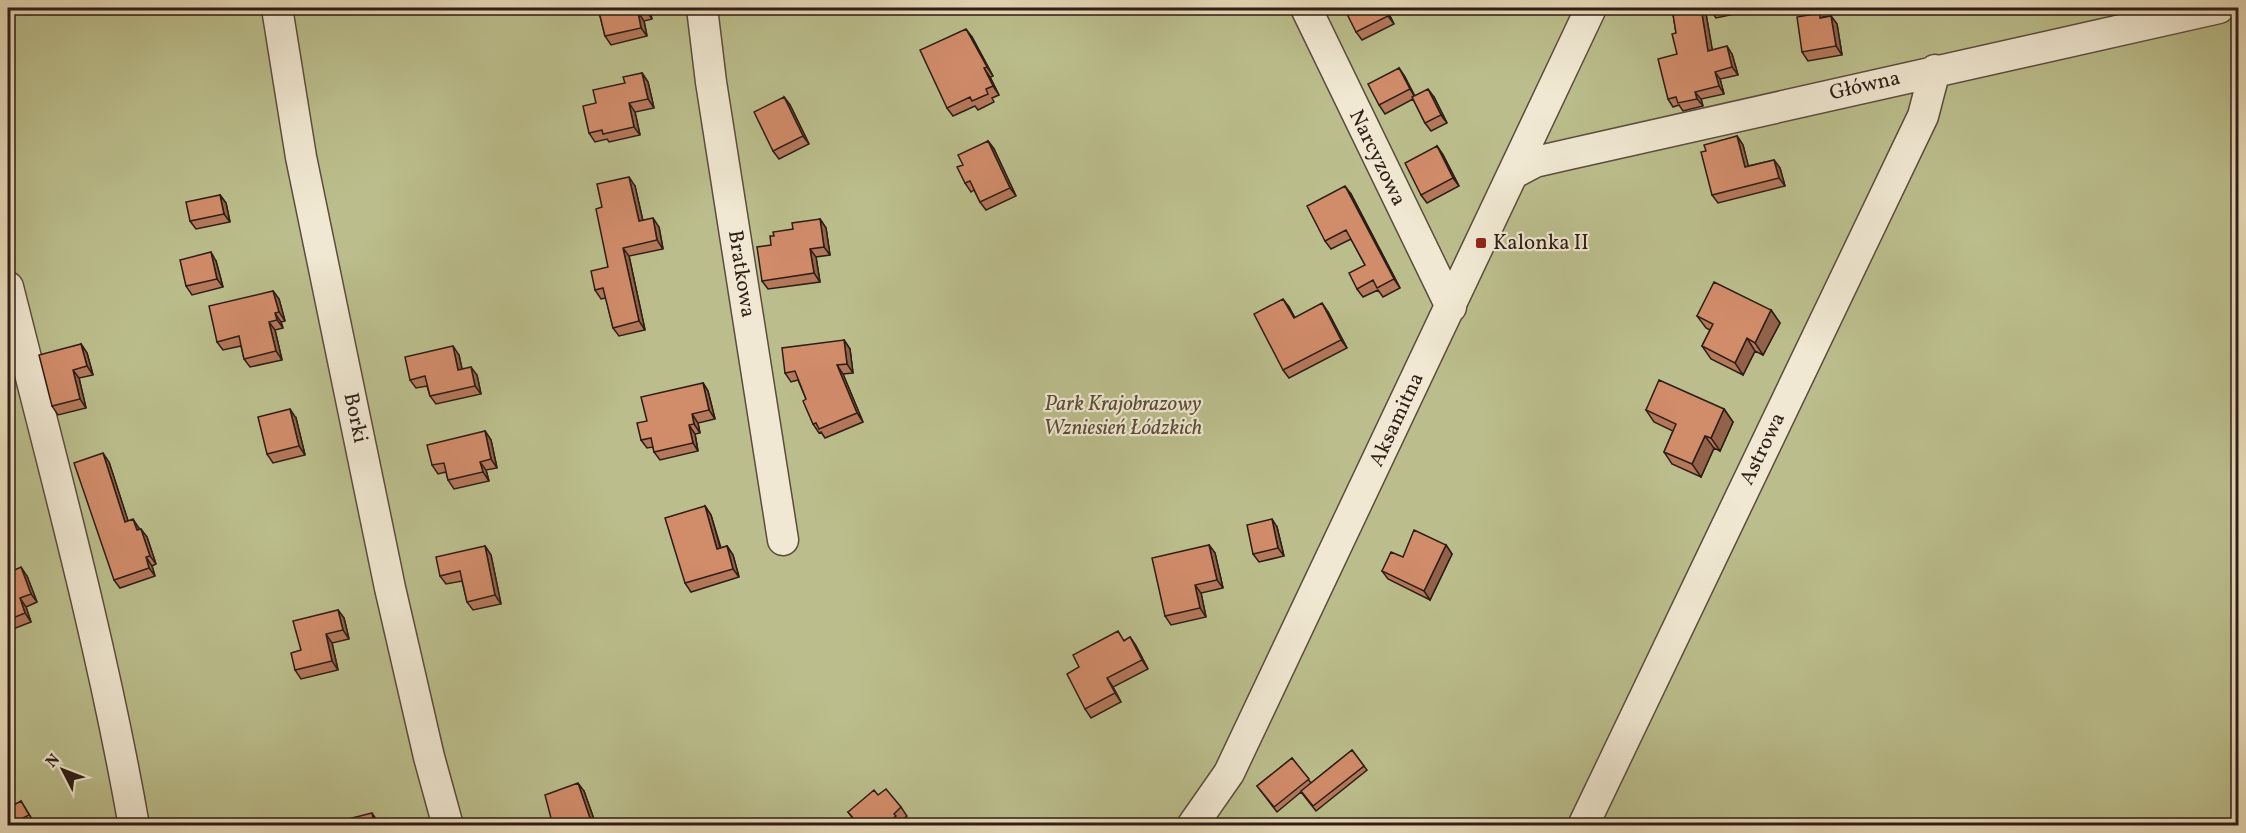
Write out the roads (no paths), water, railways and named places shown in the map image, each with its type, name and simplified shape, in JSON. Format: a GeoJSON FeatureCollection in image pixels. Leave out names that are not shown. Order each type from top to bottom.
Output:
{"type":"FeatureCollection","features":[{"type":"Feature","properties":{"kind":"street","name":"Borki"},"geometry":{"type":"LineString","coordinates":[[277,8],[301,157],[390,588],[429,757],[448,825]]}},
{"type":"Feature","properties":{"kind":"street","name":"Bratkowa"},"geometry":{"type":"LineString","coordinates":[[702,8],[711,82],[783,540]]}},
{"type":"Feature","properties":{"kind":"street","name":"Narcyzowa"},"geometry":{"type":"LineString","coordinates":[[1305,8],[1451,307]]}},
{"type":"Feature","properties":{"kind":"street","name":"Aksamitna"},"geometry":{"type":"LineString","coordinates":[[1192,825],[1229,773],[1591,8]]}},
{"type":"Feature","properties":{"kind":"street","name":"Główna"},"geometry":{"type":"LineString","coordinates":[[1514,173],[1535,162],[1935,70],[2219,8]]}},
{"type":"Feature","properties":{"kind":"street","name":"Astrowa"},"geometry":{"type":"LineString","coordinates":[[1583,825],[1923,116],[1935,70]]}},
{"type":"Feature","properties":{"kind":"street"},"geometry":{"type":"LineString","coordinates":[[8,287],[53,463],[122,761],[134,825]]}},
{"type":"Feature","properties":{"kind":"place","name":"Kalonka II"},"geometry":{"type":"Point","coordinates":[1481,243]}},
{"type":"Feature","properties":{"kind":"park label","name":"Park Krajobrazowy Wzniesień Łódzkich"},"geometry":{"type":"Point","coordinates":[1123,416]}}]}
